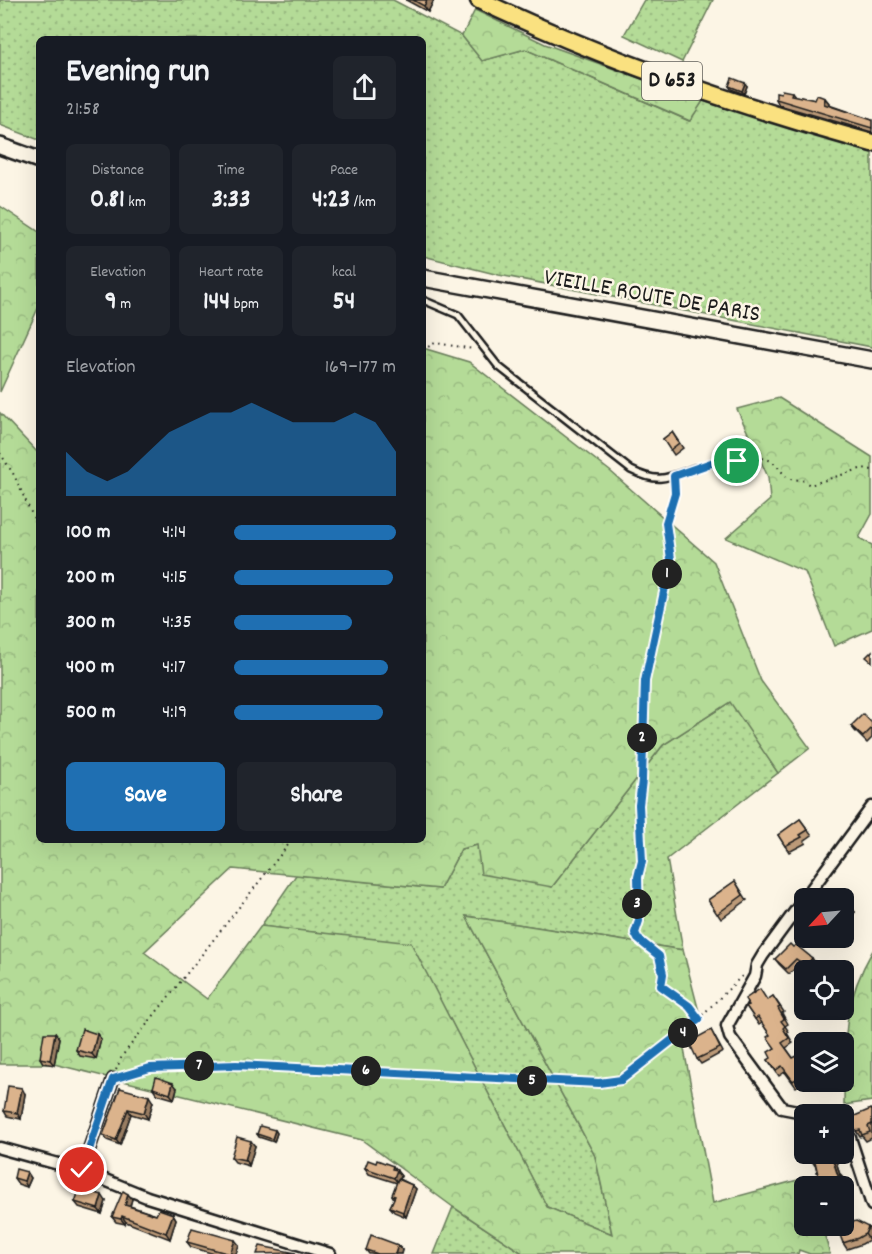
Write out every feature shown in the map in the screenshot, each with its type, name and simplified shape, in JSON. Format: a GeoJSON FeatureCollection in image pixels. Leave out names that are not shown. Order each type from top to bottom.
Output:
{"type":"FeatureCollection","features":[{"type":"Feature","properties":{"kind":"main road","name":"D 653"},"geometry":{"type":"LineString","coordinates":[[479,0],[562,39],[689,87],[872,143]]}},
{"type":"Feature","properties":{"kind":"street"},"geometry":{"type":"LineString","coordinates":[[0,146],[36,159]]}},
{"type":"Feature","properties":{"kind":"street","name":"VIEILLE ROUTE DE PARIS"},"geometry":{"type":"LineString","coordinates":[[426,279],[872,360]]}},
{"type":"Feature","properties":{"kind":"street"},"geometry":{"type":"LineString","coordinates":[[794,1110],[782,1108],[763,1084],[730,1038],[728,1026],[736,1005],[755,976],[756,965],[872,807]]}},
{"type":"Feature","properties":{"kind":"street"},"geometry":{"type":"LineString","coordinates":[[82,1170],[113,1079]]}},
{"type":"Feature","properties":{"kind":"street"},"geometry":{"type":"LineString","coordinates":[[0,1148],[82,1170],[147,1197],[330,1254]]}},
{"type":"Feature","properties":{"kind":"street"},"geometry":{"type":"LineString","coordinates":[[854,1150],[872,1205]]}},
{"type":"Feature","properties":{"kind":"lane"},"geometry":{"type":"LineString","coordinates":[[426,301],[458,315],[482,350],[523,387],[631,470],[654,480],[695,468]]}},
{"type":"Feature","properties":{"kind":"path"},"geometry":{"type":"LineString","coordinates":[[426,348],[435,343],[482,350]]}},
{"type":"Feature","properties":{"kind":"path"},"geometry":{"type":"LineString","coordinates":[[0,453],[36,524]]}},
{"type":"Feature","properties":{"kind":"path"},"geometry":{"type":"LineString","coordinates":[[695,468],[717,461],[765,458],[776,464],[789,479],[802,480],[810,485],[863,468],[872,470]]}},
{"type":"Feature","properties":{"kind":"path"},"geometry":{"type":"LineString","coordinates":[[674,476],[675,493],[666,523],[671,559],[645,681],[639,805],[642,861],[638,877],[639,921],[635,933],[638,939],[659,956],[663,974],[661,986],[689,1006],[699,1019]]}},
{"type":"Feature","properties":{"kind":"path"},"geometry":{"type":"LineString","coordinates":[[113,1079],[122,1056],[290,843]]}},
{"type":"Feature","properties":{"kind":"path"},"geometry":{"type":"LineString","coordinates":[[113,1079],[150,1068],[236,1065],[599,1083],[621,1080],[699,1019],[756,965]]}},
{"type":"Feature","properties":{"kind":"green space"},"geometry":{"type":"Polygon","coordinates":[[[0,0],[393,0],[462,36],[482,61],[525,49],[689,121],[703,101],[872,153],[872,347],[499,275],[426,257],[426,36],[36,36],[36,139],[0,125],[0,0]]]}},
{"type":"Feature","properties":{"kind":"green space"},"geometry":{"type":"Polygon","coordinates":[[[644,0],[713,0],[682,62],[624,35],[644,0]]]}},
{"type":"Feature","properties":{"kind":"green space"},"geometry":{"type":"Polygon","coordinates":[[[475,10],[545,44],[703,101],[690,121],[525,49],[482,61],[462,36],[475,10]]]}},
{"type":"Feature","properties":{"kind":"green space"},"geometry":{"type":"Polygon","coordinates":[[[0,206],[36,230],[36,313],[0,392],[0,206]]]}},
{"type":"Feature","properties":{"kind":"green space"},"geometry":{"type":"Polygon","coordinates":[[[426,349],[469,362],[610,471],[714,562],[761,681],[810,748],[778,773],[730,702],[663,745],[552,887],[481,874],[477,845],[461,849],[440,889],[233,869],[144,952],[207,999],[261,926],[411,943],[547,1207],[612,1234],[595,1156],[466,916],[683,950],[699,1012],[680,1028],[713,1203],[794,1181],[794,1236],[825,1236],[830,1254],[810,1254],[799,1250],[798,1254],[524,1254],[453,1207],[362,1140],[54,1064],[0,1064],[0,413],[36,451],[36,843],[426,843],[426,349]]]}},
{"type":"Feature","properties":{"kind":"green space"},"geometry":{"type":"Polygon","coordinates":[[[779,398],[872,457],[872,514],[859,538],[872,545],[872,629],[834,646],[805,572],[726,538],[770,500],[768,477],[737,409],[779,398]]]}},
{"type":"Feature","properties":{"kind":"green space"},"geometry":{"type":"Polygon","coordinates":[[[731,701],[778,773],[667,859],[683,950],[466,916],[595,1156],[612,1234],[547,1207],[411,944],[261,926],[296,875],[440,889],[461,849],[477,845],[552,887],[663,745],[731,701]]]}},
{"type":"Feature","properties":{"kind":"green space"},"geometry":{"type":"Polygon","coordinates":[[[872,952],[872,1101],[844,1104],[844,1092],[854,1092],[854,1032],[846,1032],[848,1020],[854,1020],[854,994],[872,952]]]}},
{"type":"Feature","properties":{"kind":"green space"},"geometry":{"type":"Polygon","coordinates":[[[453,1207],[524,1254],[434,1254],[453,1207]]]}},
{"type":"Feature","properties":{"kind":"building"},"geometry":{"type":"Polygon","coordinates":[[[413,0],[427,0],[424,6],[413,0]]]}},
{"type":"Feature","properties":{"kind":"building"},"geometry":{"type":"Polygon","coordinates":[[[732,78],[745,83],[742,91],[729,86],[732,78]]]}},
{"type":"Feature","properties":{"kind":"building"},"geometry":{"type":"Polygon","coordinates":[[[782,90],[792,92],[791,95],[815,100],[817,95],[825,98],[824,104],[872,120],[872,128],[776,99],[776,92],[781,93],[782,90]]]}},
{"type":"Feature","properties":{"kind":"building"},"geometry":{"type":"Polygon","coordinates":[[[672,432],[679,443],[670,450],[663,439],[672,432]]]}},
{"type":"Feature","properties":{"kind":"building"},"geometry":{"type":"Polygon","coordinates":[[[872,651],[872,662],[866,657],[872,651]]]}},
{"type":"Feature","properties":{"kind":"building"},"geometry":{"type":"Polygon","coordinates":[[[863,714],[872,723],[872,728],[863,737],[851,726],[863,714]]]}},
{"type":"Feature","properties":{"kind":"building"},"geometry":{"type":"Polygon","coordinates":[[[800,819],[808,830],[800,835],[802,837],[785,846],[778,835],[800,819]]]}},
{"type":"Feature","properties":{"kind":"building"},"geometry":{"type":"Polygon","coordinates":[[[735,881],[743,895],[717,914],[708,900],[735,881]]]}},
{"type":"Feature","properties":{"kind":"building"},"geometry":{"type":"Polygon","coordinates":[[[790,944],[794,948],[800,948],[812,958],[810,960],[796,959],[786,969],[775,959],[790,944]]]}},
{"type":"Feature","properties":{"kind":"building"},"geometry":{"type":"Polygon","coordinates":[[[760,989],[767,1000],[773,996],[780,1007],[778,1008],[784,1019],[781,1021],[785,1026],[783,1028],[789,1038],[782,1043],[794,1058],[793,1081],[782,1066],[776,1070],[768,1060],[771,1058],[768,1052],[775,1048],[767,1037],[770,1035],[758,1017],[755,1019],[746,1006],[749,1005],[745,999],[760,989]]]}},
{"type":"Feature","properties":{"kind":"building"},"geometry":{"type":"Polygon","coordinates":[[[82,1029],[97,1034],[92,1054],[76,1050],[82,1029]]]}},
{"type":"Feature","properties":{"kind":"building"},"geometry":{"type":"Polygon","coordinates":[[[711,1030],[720,1048],[697,1059],[689,1042],[711,1030]]]}},
{"type":"Feature","properties":{"kind":"building"},"geometry":{"type":"Polygon","coordinates":[[[44,1033],[55,1033],[50,1060],[40,1058],[44,1033]]]}},
{"type":"Feature","properties":{"kind":"building"},"geometry":{"type":"Polygon","coordinates":[[[156,1077],[173,1083],[170,1094],[153,1088],[156,1077]]]}},
{"type":"Feature","properties":{"kind":"building"},"geometry":{"type":"Polygon","coordinates":[[[8,1086],[22,1088],[17,1113],[4,1111],[8,1086]]]}},
{"type":"Feature","properties":{"kind":"building"},"geometry":{"type":"Polygon","coordinates":[[[120,1088],[149,1096],[144,1113],[128,1109],[116,1140],[103,1135],[120,1088]]]}},
{"type":"Feature","properties":{"kind":"building"},"geometry":{"type":"Polygon","coordinates":[[[871,1109],[872,1124],[868,1126],[870,1132],[862,1135],[860,1130],[856,1131],[854,1116],[871,1109]]]}},
{"type":"Feature","properties":{"kind":"building"},"geometry":{"type":"Polygon","coordinates":[[[260,1126],[275,1130],[272,1139],[257,1134],[260,1126]]]}},
{"type":"Feature","properties":{"kind":"building"},"geometry":{"type":"Polygon","coordinates":[[[237,1137],[251,1141],[245,1160],[231,1157],[237,1137]]]}},
{"type":"Feature","properties":{"kind":"building"},"geometry":{"type":"Polygon","coordinates":[[[368,1160],[376,1163],[377,1160],[393,1166],[392,1169],[397,1170],[394,1178],[365,1168],[368,1160]]]}},
{"type":"Feature","properties":{"kind":"building"},"geometry":{"type":"Polygon","coordinates":[[[816,1164],[834,1164],[838,1176],[818,1176],[816,1164]]]}},
{"type":"Feature","properties":{"kind":"building"},"geometry":{"type":"Polygon","coordinates":[[[16,1169],[27,1172],[24,1181],[14,1178],[16,1169]]]}},
{"type":"Feature","properties":{"kind":"building"},"geometry":{"type":"Polygon","coordinates":[[[398,1179],[412,1185],[403,1212],[390,1207],[398,1179]]]}},
{"type":"Feature","properties":{"kind":"building"},"geometry":{"type":"Polygon","coordinates":[[[80,1188],[102,1195],[98,1209],[75,1202],[80,1188]]]}},
{"type":"Feature","properties":{"kind":"building"},"geometry":{"type":"Polygon","coordinates":[[[123,1191],[128,1194],[125,1205],[156,1215],[159,1209],[173,1214],[166,1233],[122,1216],[121,1219],[112,1217],[123,1191]]]}},
{"type":"Feature","properties":{"kind":"building"},"geometry":{"type":"Polygon","coordinates":[[[854,1222],[868,1227],[865,1234],[843,1243],[840,1236],[854,1236],[854,1222]]]}},
{"type":"Feature","properties":{"kind":"building"},"geometry":{"type":"Polygon","coordinates":[[[192,1228],[235,1240],[230,1254],[187,1242],[192,1228]]]}},
{"type":"Feature","properties":{"kind":"building"},"geometry":{"type":"Polygon","coordinates":[[[371,1235],[398,1245],[395,1254],[378,1254],[366,1250],[371,1235]]]}},
{"type":"Feature","properties":{"kind":"building"},"geometry":{"type":"Polygon","coordinates":[[[260,1246],[296,1253],[257,1254],[260,1246]]]}},
{"type":"Feature","properties":{"kind":"route"},"geometry":{"type":"LineString","coordinates":[[82,1170],[113,1079],[150,1068],[236,1065],[599,1083],[621,1080],[699,1019],[689,1006],[661,986],[663,974],[659,956],[638,939],[635,933],[639,921],[638,877],[642,861],[639,805],[645,681],[671,559],[666,523],[675,493],[674,476],[717,461],[737,461]]}}]}
